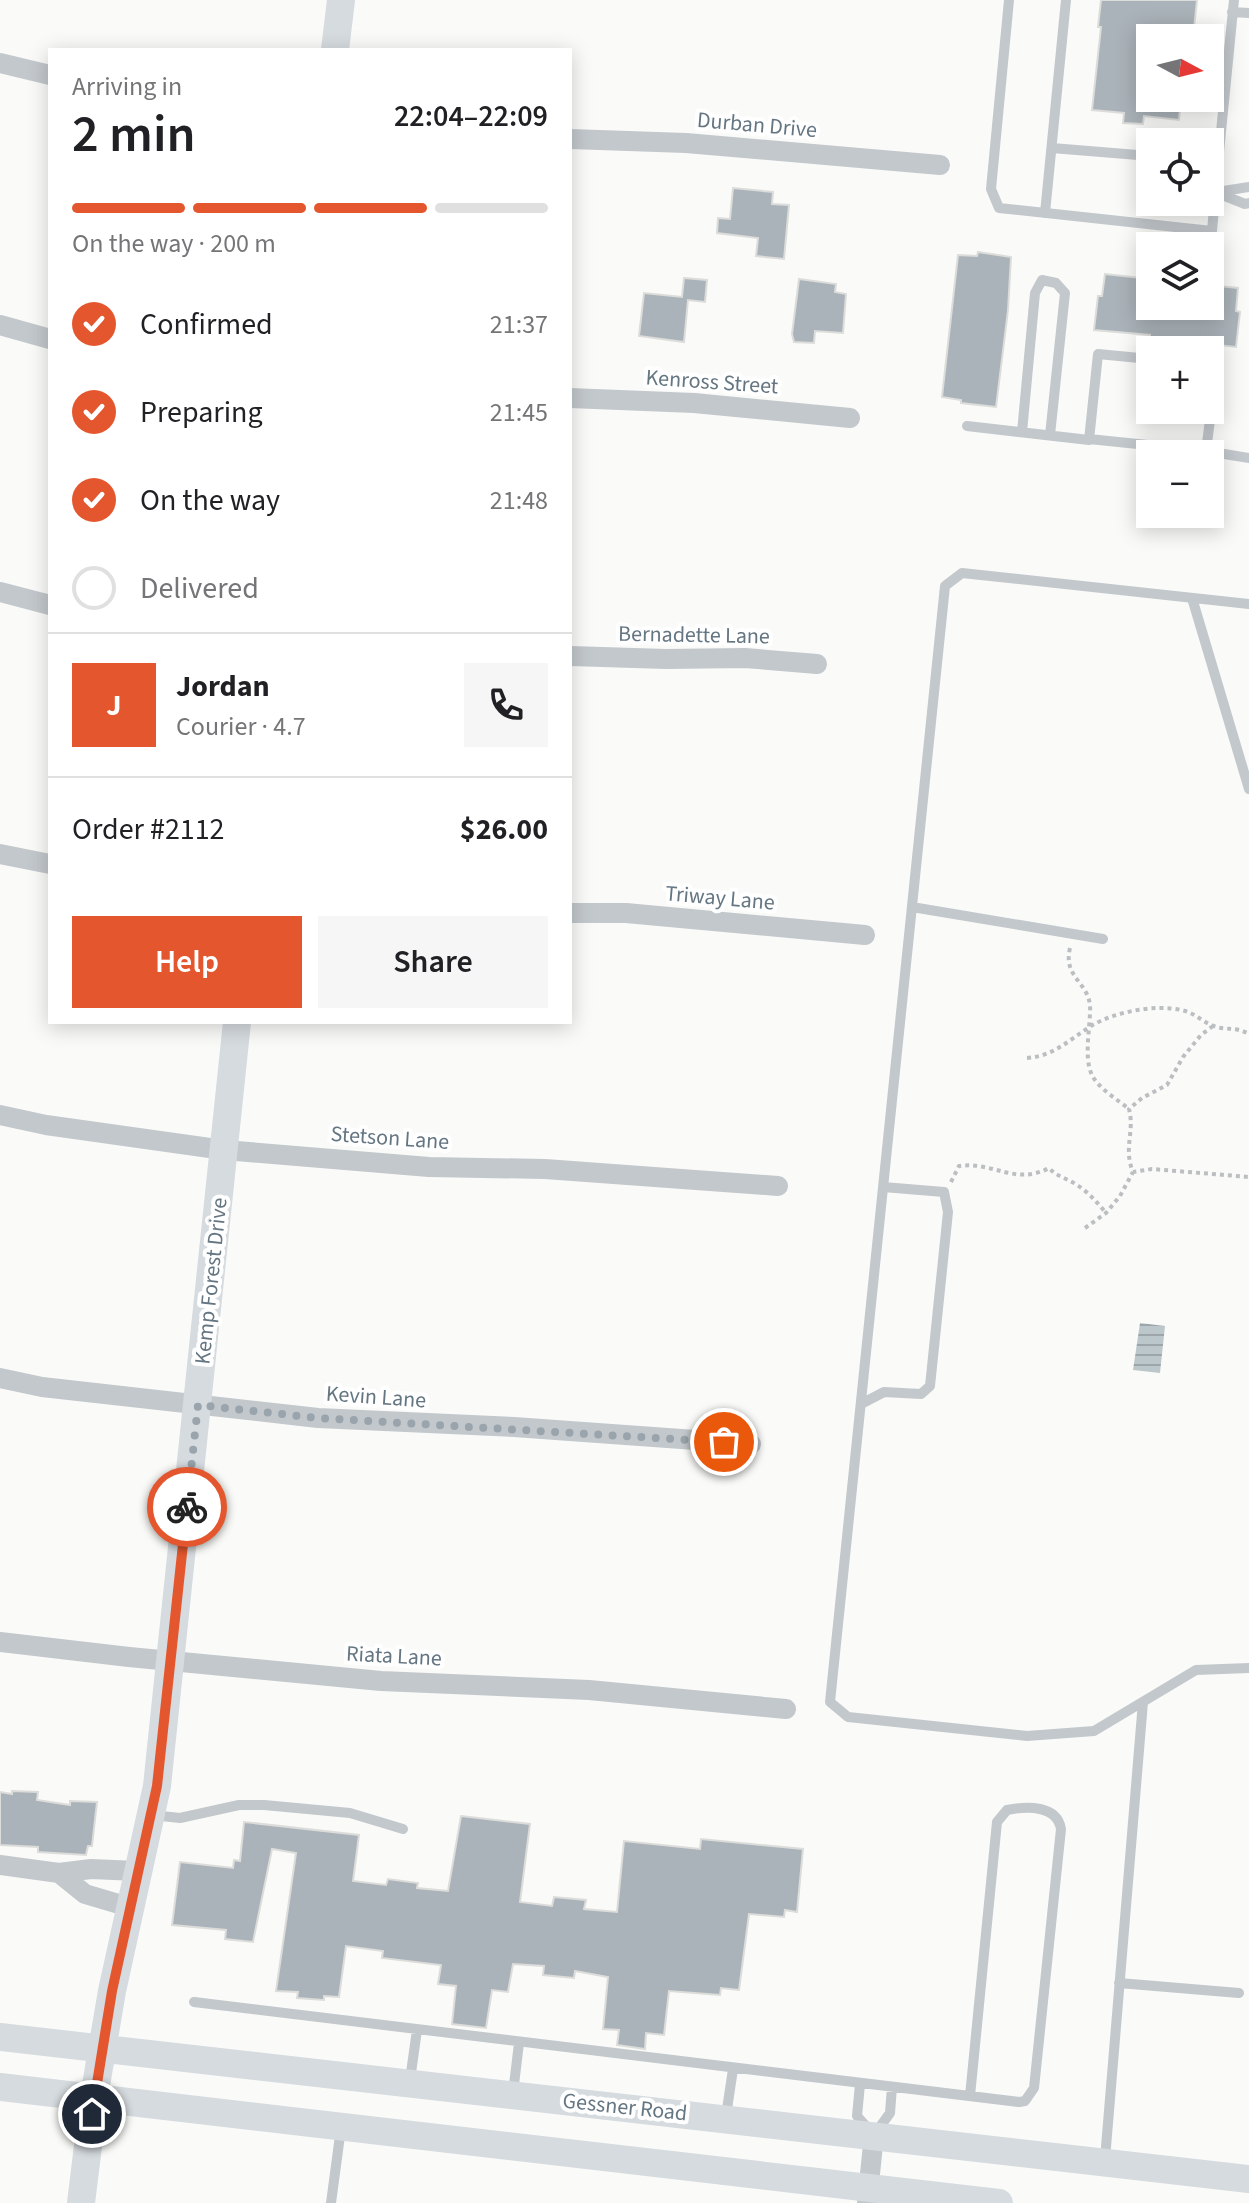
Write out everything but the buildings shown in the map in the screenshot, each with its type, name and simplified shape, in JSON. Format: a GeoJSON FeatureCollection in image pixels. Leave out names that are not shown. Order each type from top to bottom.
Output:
{"type":"FeatureCollection","features":[{"type":"Feature","properties":{"kind":"main road"},"geometry":{"type":"LineString","coordinates":[[335,48],[341,0]]}},
{"type":"Feature","properties":{"kind":"main road","name":"Kemp Forest Drive"},"geometry":{"type":"LineString","coordinates":[[81,2203],[102,2049],[129,1907],[157,1786],[237,1024]]}},
{"type":"Feature","properties":{"kind":"main road","name":"Gessner Road"},"geometry":{"type":"LineString","coordinates":[[0,2037],[1249,2179]]}},
{"type":"Feature","properties":{"kind":"main road"},"geometry":{"type":"LineString","coordinates":[[0,2087],[341,2126],[868,2195],[999,2203]]}},
{"type":"Feature","properties":{"kind":"street"},"geometry":{"type":"LineString","coordinates":[[0,63],[48,75]]}},
{"type":"Feature","properties":{"kind":"street","name":"Durban Drive"},"geometry":{"type":"LineString","coordinates":[[572,139],[686,143],[940,165]]}},
{"type":"Feature","properties":{"kind":"street"},"geometry":{"type":"LineString","coordinates":[[0,325],[48,338]]}},
{"type":"Feature","properties":{"kind":"street","name":"Kenross Street"},"geometry":{"type":"LineString","coordinates":[[572,398],[694,403],[850,418]]}},
{"type":"Feature","properties":{"kind":"street"},"geometry":{"type":"LineString","coordinates":[[0,592],[48,604]]}},
{"type":"Feature","properties":{"kind":"street","name":"Bernadette Lane"},"geometry":{"type":"LineString","coordinates":[[572,656],[745,658],[817,664]]}},
{"type":"Feature","properties":{"kind":"street"},"geometry":{"type":"LineString","coordinates":[[0,854],[48,864]]}},
{"type":"Feature","properties":{"kind":"street","name":"Triway Lane"},"geometry":{"type":"LineString","coordinates":[[572,913],[626,913],[865,935]]}},
{"type":"Feature","properties":{"kind":"street","name":"Stetson Lane"},"geometry":{"type":"LineString","coordinates":[[0,1115],[46,1125],[224,1150],[429,1167],[559,1170],[778,1186]]}},
{"type":"Feature","properties":{"kind":"street","name":"Kevin Lane"},"geometry":{"type":"LineString","coordinates":[[0,1378],[42,1387],[318,1418],[578,1431],[751,1444]]}},
{"type":"Feature","properties":{"kind":"street","name":"Riata Lane"},"geometry":{"type":"LineString","coordinates":[[0,1642],[381,1681],[589,1690],[786,1709]]}},
{"type":"Feature","properties":{"kind":"street"},"geometry":{"type":"LineString","coordinates":[[0,1865],[59,1873],[91,1869],[137,1871]]}},
{"type":"Feature","properties":{"kind":"street"},"geometry":{"type":"LineString","coordinates":[[59,1873],[85,1894],[129,1907]]}},
{"type":"Feature","properties":{"kind":"street"},"geometry":{"type":"LineString","coordinates":[[868,2195],[874,2135]]}},
{"type":"Feature","properties":{"kind":"lane"},"geometry":{"type":"LineString","coordinates":[[1009,0],[991,189],[999,208],[1212,231],[1213,216]]}},
{"type":"Feature","properties":{"kind":"lane"},"geometry":{"type":"LineString","coordinates":[[1045,213],[1066,0]]}},
{"type":"Feature","properties":{"kind":"lane"},"geometry":{"type":"LineString","coordinates":[[1218,128],[1233,6],[1249,13]]}},
{"type":"Feature","properties":{"kind":"lane"},"geometry":{"type":"LineString","coordinates":[[1052,148],[1136,155]]}},
{"type":"Feature","properties":{"kind":"lane"},"geometry":{"type":"LineString","coordinates":[[1224,191],[1249,187]]}},
{"type":"Feature","properties":{"kind":"lane"},"geometry":{"type":"LineString","coordinates":[[1224,196],[1249,203]]}},
{"type":"Feature","properties":{"kind":"lane"},"geometry":{"type":"LineString","coordinates":[[1022,432],[1035,293],[1042,280],[1056,283],[1065,293],[1050,435]]}},
{"type":"Feature","properties":{"kind":"lane"},"geometry":{"type":"LineString","coordinates":[[1089,439],[1098,354],[1136,358]]}},
{"type":"Feature","properties":{"kind":"lane"},"geometry":{"type":"LineString","coordinates":[[967,426],[1136,444]]}},
{"type":"Feature","properties":{"kind":"lane"},"geometry":{"type":"LineString","coordinates":[[1224,454],[1249,458]]}},
{"type":"Feature","properties":{"kind":"lane"},"geometry":{"type":"LineString","coordinates":[[1249,604],[962,573],[945,586],[830,1702],[848,1717],[1027,1736],[1094,1731],[1196,1670],[1249,1668]]}},
{"type":"Feature","properties":{"kind":"lane"},"geometry":{"type":"LineString","coordinates":[[1192,598],[1249,789]]}},
{"type":"Feature","properties":{"kind":"lane"},"geometry":{"type":"LineString","coordinates":[[912,907],[1103,939]]}},
{"type":"Feature","properties":{"kind":"lane"},"geometry":{"type":"LineString","coordinates":[[861,1404],[884,1392],[921,1394],[930,1386],[948,1212],[944,1192],[883,1187]]}},
{"type":"Feature","properties":{"kind":"lane"},"geometry":{"type":"LineString","coordinates":[[1105,2161],[1143,1702]]}},
{"type":"Feature","properties":{"kind":"lane"},"geometry":{"type":"LineString","coordinates":[[150,1815],[180,1818],[239,1805],[264,1805],[350,1813],[403,1829]]}},
{"type":"Feature","properties":{"kind":"lane"},"geometry":{"type":"LineString","coordinates":[[194,2002],[733,2069],[1019,2102],[1025,2101],[1034,2088],[1061,1829],[1059,1820],[1041,1809],[1007,1810],[997,1822],[970,2096]]}},
{"type":"Feature","properties":{"kind":"lane"},"geometry":{"type":"LineString","coordinates":[[1119,1983],[1239,1993]]}},
{"type":"Feature","properties":{"kind":"lane"},"geometry":{"type":"LineString","coordinates":[[410,2083],[417,2030]]}},
{"type":"Feature","properties":{"kind":"lane"},"geometry":{"type":"LineString","coordinates":[[512,2095],[519,2043]]}},
{"type":"Feature","properties":{"kind":"lane"},"geometry":{"type":"LineString","coordinates":[[726,2118],[733,2069]]}},
{"type":"Feature","properties":{"kind":"lane"},"geometry":{"type":"LineString","coordinates":[[860,2084],[857,2116],[874,2135],[890,2113],[892,2087]]}},
{"type":"Feature","properties":{"kind":"lane"},"geometry":{"type":"LineString","coordinates":[[331,2203],[341,2126]]}},
{"type":"Feature","properties":{"kind":"path"},"geometry":{"type":"LineString","coordinates":[[1075,934],[1068,955],[1069,964],[1074,979],[1087,992],[1092,1078],[1129,1109],[1132,1121],[1127,1150],[1133,1172],[1106,1213],[1085,1228]]}},
{"type":"Feature","properties":{"kind":"path"},"geometry":{"type":"LineString","coordinates":[[1027,1058],[1043,1057],[1089,1027],[1114,1016],[1168,1008],[1191,1013],[1213,1026],[1225,1029],[1234,1027],[1249,1034]]}},
{"type":"Feature","properties":{"kind":"path"},"geometry":{"type":"LineString","coordinates":[[1129,1109],[1167,1085],[1183,1057],[1213,1026]]}},
{"type":"Feature","properties":{"kind":"path"},"geometry":{"type":"LineString","coordinates":[[944,1192],[959,1166],[987,1167],[1019,1176],[1049,1168],[1056,1176],[1076,1184],[1106,1213]]}},
{"type":"Feature","properties":{"kind":"path"},"geometry":{"type":"LineString","coordinates":[[1133,1172],[1160,1169],[1249,1177]]}},
{"type":"Feature","properties":{"kind":"shaded area"},"geometry":{"type":"Polygon","coordinates":[[[1140,1323],[1165,1326],[1160,1373],[1133,1370],[1140,1323]]]}},
{"type":"Feature","properties":{"kind":"way so far"},"geometry":{"type":"LineString","coordinates":[[187,1507],[198,1405],[318,1418],[514,1427],[724,1442]]}},
{"type":"Feature","properties":{"kind":"route"},"geometry":{"type":"LineString","coordinates":[[92,2114],[112,1991],[157,1786],[187,1507]]}}]}
